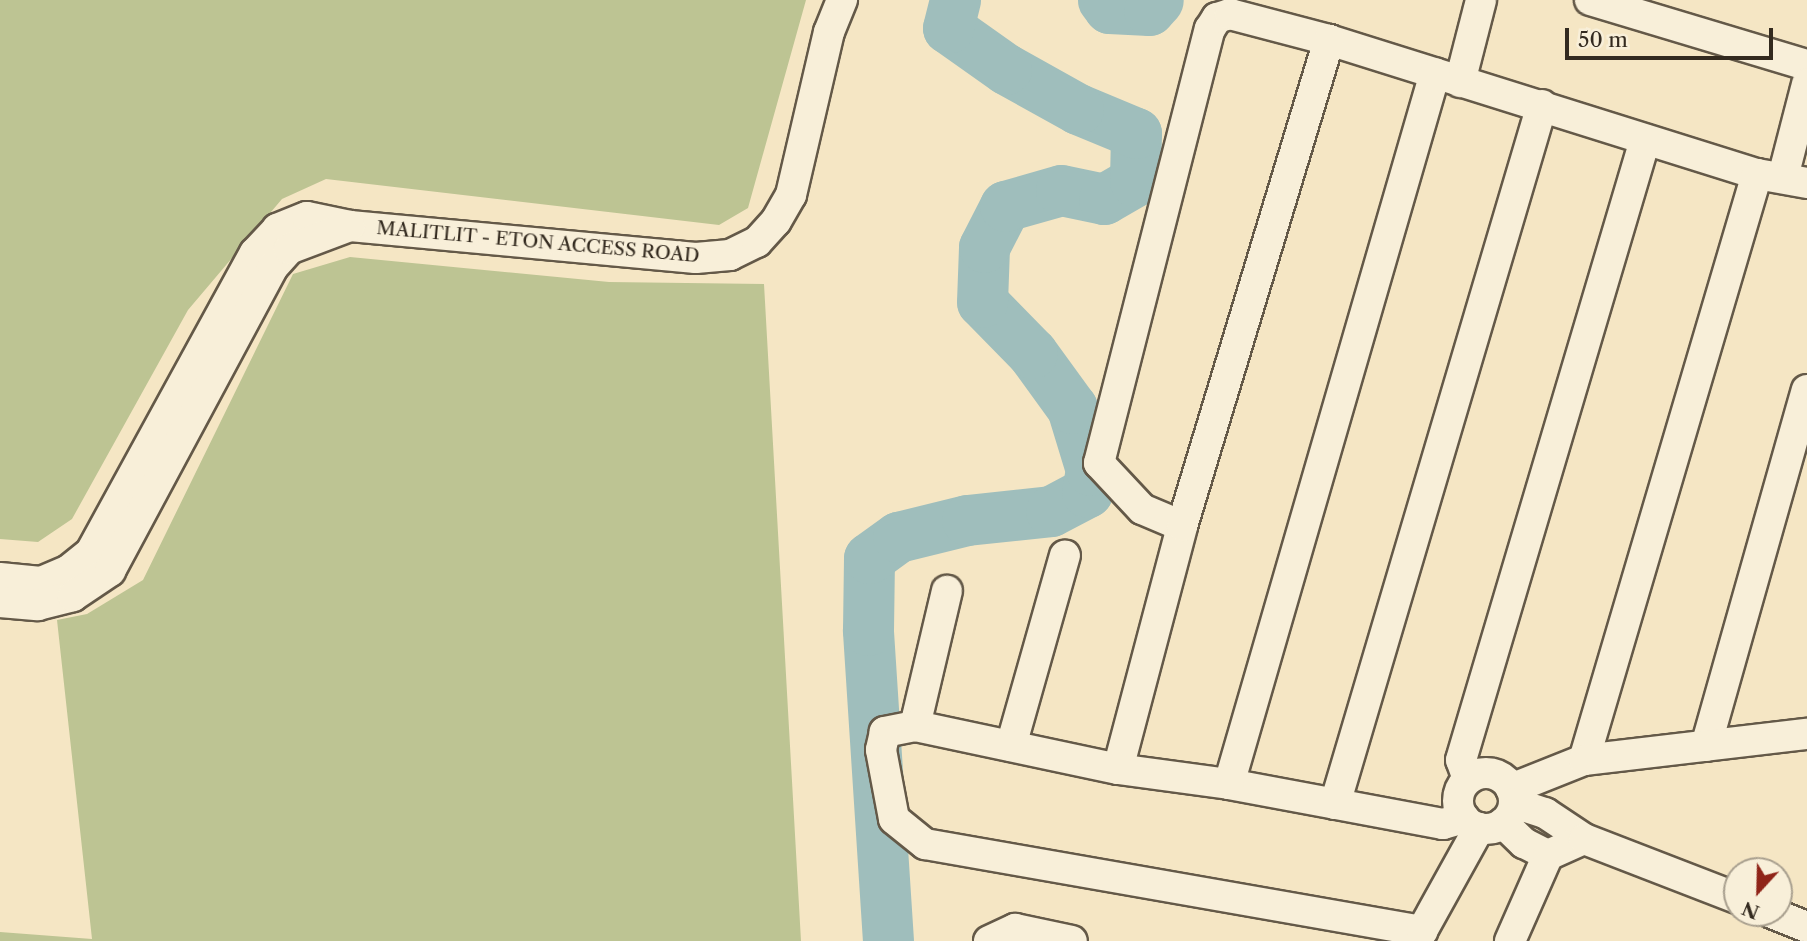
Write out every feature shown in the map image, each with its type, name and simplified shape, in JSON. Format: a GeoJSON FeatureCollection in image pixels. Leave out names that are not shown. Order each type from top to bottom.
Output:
{"type":"FeatureCollection","features":[{"type":"Feature","properties":{"kind":"street","name":"MALITLIT - ETON ACCESS ROAD"},"geometry":{"type":"LineString","coordinates":[[0,578],[41,582],[69,570],[91,552],[255,253],[276,229],[307,217],[350,226],[696,258],[730,255],[757,242],[776,221],[791,195],[829,32],[842,0]]}},
{"type":"Feature","properties":{"kind":"street"},"geometry":{"type":"LineString","coordinates":[[1229,784],[1447,77],[1481,0]]}},
{"type":"Feature","properties":{"kind":"street"},"geometry":{"type":"LineString","coordinates":[[1590,0],[1807,65]]}},
{"type":"Feature","properties":{"kind":"street"},"geometry":{"type":"LineString","coordinates":[[1182,526],[1142,509],[1099,463],[1210,29],[1217,18],[1230,14],[1329,40],[1645,139],[1782,178]]}},
{"type":"Feature","properties":{"kind":"street"},"geometry":{"type":"LineString","coordinates":[[1118,769],[1182,526],[1329,40]]}},
{"type":"Feature","properties":{"kind":"street"},"geometry":{"type":"LineString","coordinates":[[1584,760],[1782,178],[1807,84]]}},
{"type":"Feature","properties":{"kind":"street"},"geometry":{"type":"LineString","coordinates":[[1335,804],[1542,105]]}},
{"type":"Feature","properties":{"kind":"street"},"geometry":{"type":"LineString","coordinates":[[1468,779],[1461,760],[1645,139]]}},
{"type":"Feature","properties":{"kind":"street","name":"MALITLIT - ETON ACCESS ROAD"},"geometry":{"type":"LineString","coordinates":[[0,602],[38,605],[73,596],[110,571],[272,267],[289,249],[350,226]]}},
{"type":"Feature","properties":{"kind":"street"},"geometry":{"type":"LineString","coordinates":[[1706,746],[1807,390]]}},
{"type":"Feature","properties":{"kind":"street"},"geometry":{"type":"LineString","coordinates":[[1011,746],[1065,555]]}},
{"type":"Feature","properties":{"kind":"street"},"geometry":{"type":"LineString","coordinates":[[915,726],[947,591]]}},
{"type":"Feature","properties":{"kind":"street"},"geometry":{"type":"LineString","coordinates":[[1548,855],[1524,843],[1494,812],[1458,797],[1468,779],[1487,773],[1505,781],[1494,812],[1423,931],[925,844],[894,819],[881,750],[885,732],[915,726],[1118,769],[1229,784],[1443,824],[1494,812],[1545,813],[1584,839],[1723,893]]}},
{"type":"Feature","properties":{"kind":"street"},"geometry":{"type":"LineString","coordinates":[[1494,812],[1584,760],[1807,734]]}},
{"type":"Feature","properties":{"kind":"street"},"geometry":{"type":"LineString","coordinates":[[1510,941],[1548,855],[1584,839]]}},
{"type":"Feature","properties":{"kind":"street"},"geometry":{"type":"LineString","coordinates":[[989,941],[1016,929],[1072,941]]}},
{"type":"Feature","properties":{"kind":"green space"},"geometry":{"type":"Polygon","coordinates":[[[0,0],[806,0],[748,208],[719,225],[326,179],[282,199],[188,310],[72,519],[38,542],[0,539],[0,0]]]}},
{"type":"Feature","properties":{"kind":"green space"},"geometry":{"type":"Polygon","coordinates":[[[350,257],[609,282],[764,284],[801,941],[0,941],[0,932],[92,939],[57,620],[87,614],[143,580],[293,274],[350,257]]]}},
{"type":"Feature","properties":{"kind":"waterway"},"geometry":{"type":"LineString","coordinates":[[888,941],[868,630],[869,558],[898,537],[967,520],[1051,511],[1087,492],[1091,470],[1072,408],[1032,353],[982,302],[984,247],[1005,206],[1061,190],[1104,199],[1135,181],[1136,133],[1078,109],[1006,69],[948,28],[955,0]]}},
{"type":"Feature","properties":{"kind":"waterway"},"geometry":{"type":"LineString","coordinates":[[1103,0],[1109,8],[1149,10],[1158,0]]}}]}
